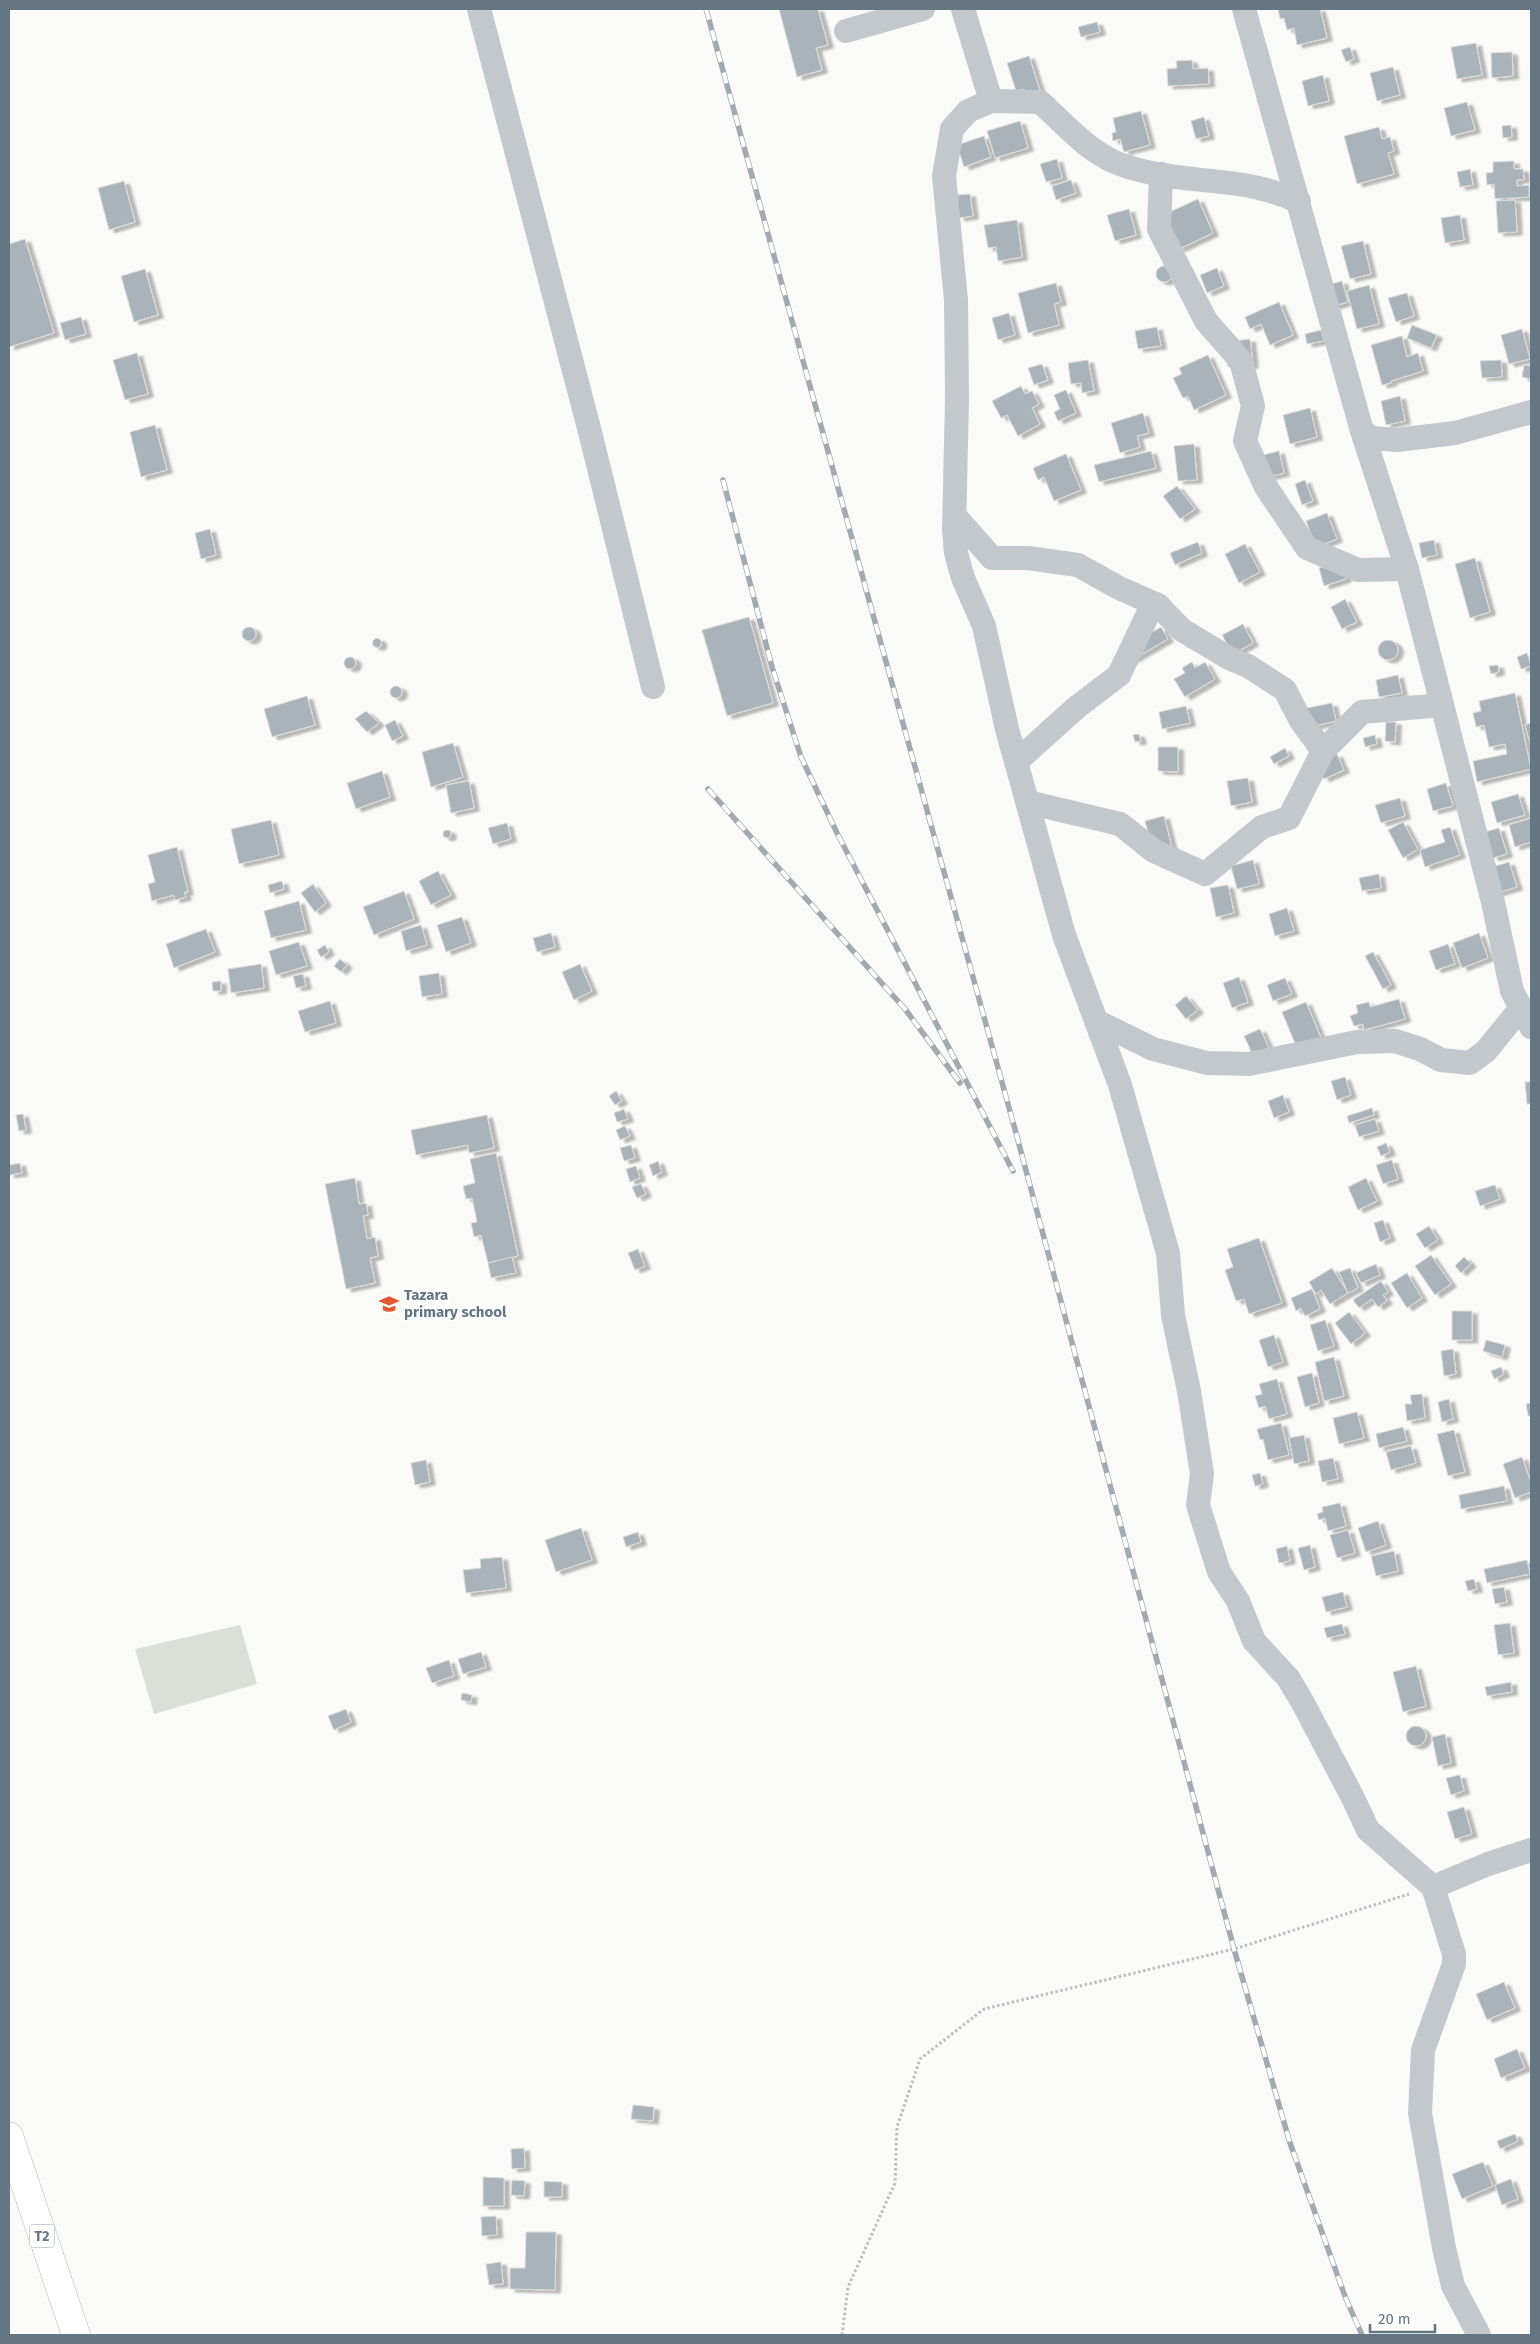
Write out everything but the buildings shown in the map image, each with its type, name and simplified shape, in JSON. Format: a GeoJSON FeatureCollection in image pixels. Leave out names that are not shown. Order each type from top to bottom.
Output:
{"type":"FeatureCollection","features":[{"type":"Feature","properties":{"kind":"highway","name":"T2"},"geometry":{"type":"LineString","coordinates":[[9,2136],[76,2335]]}},
{"type":"Feature","properties":{"kind":"street"},"geometry":{"type":"LineString","coordinates":[[479,9],[590,432],[653,687]]}},
{"type":"Feature","properties":{"kind":"street"},"geometry":{"type":"LineString","coordinates":[[846,31],[922,9]]}},
{"type":"Feature","properties":{"kind":"street"},"geometry":{"type":"LineString","coordinates":[[963,9],[991,101]]}},
{"type":"Feature","properties":{"kind":"street"},"geometry":{"type":"LineString","coordinates":[[1096,1021],[1153,1049],[1207,1063],[1249,1064],[1357,1042],[1395,1041],[1420,1049],[1441,1060],[1470,1063],[1526,1018],[1512,991],[1494,902],[1407,569],[1362,432],[1244,9]]}},
{"type":"Feature","properties":{"kind":"street"},"geometry":{"type":"LineString","coordinates":[[1299,202],[1272,191],[1246,185],[1161,174],[1117,163],[1087,146],[1040,102],[991,101],[968,111],[952,129],[944,176],[956,300],[957,399],[954,516],[956,553],[963,578],[984,626],[1016,762],[1064,935],[1120,1085],[1168,1253],[1173,1315],[1189,1391],[1202,1474],[1198,1505],[1219,1572],[1238,1601],[1254,1641],[1288,1678],[1303,1703],[1368,1830],[1433,1887],[1454,1954],[1454,1964],[1423,2050],[1420,2113],[1439,2221],[1453,2286],[1479,2335]]}},
{"type":"Feature","properties":{"kind":"street"},"geometry":{"type":"LineString","coordinates":[[1161,174],[1160,229],[1206,320],[1240,361],[1253,406],[1246,442],[1266,488],[1307,548],[1358,570],[1407,569]]}},
{"type":"Feature","properties":{"kind":"street"},"geometry":{"type":"LineString","coordinates":[[1362,432],[1373,438],[1397,440],[1455,433],[1531,412]]}},
{"type":"Feature","properties":{"kind":"street"},"geometry":{"type":"LineString","coordinates":[[954,516],[992,558],[1028,558],[1078,565],[1118,588],[1158,605],[1182,630],[1229,658],[1248,666],[1285,690],[1301,721],[1323,750]]}},
{"type":"Feature","properties":{"kind":"street"},"geometry":{"type":"LineString","coordinates":[[1016,762],[1077,707],[1119,675],[1148,614],[1158,605]]}},
{"type":"Feature","properties":{"kind":"street"},"geometry":{"type":"LineString","coordinates":[[1027,802],[1120,824],[1154,851],[1205,874],[1262,827],[1289,818],[1323,750],[1362,712],[1442,705]]}},
{"type":"Feature","properties":{"kind":"street"},"geometry":{"type":"LineString","coordinates":[[1433,1887],[1488,1864],[1531,1850]]}},
{"type":"Feature","properties":{"kind":"path"},"geometry":{"type":"LineString","coordinates":[[842,2335],[848,2287],[895,2183],[897,2127],[920,2059],[984,2009],[1234,1949],[1433,1887]]}},
{"type":"Feature","properties":{"kind":"shaded area"},"geometry":{"type":"Polygon","coordinates":[[[240,1625],[257,1684],[154,1714],[135,1649],[240,1625]]]}},
{"type":"Feature","properties":{"kind":"railway"},"geometry":{"type":"LineString","coordinates":[[706,9],[1016,1133],[1234,1949],[1290,2143],[1346,2299],[1362,2335]]}},
{"type":"Feature","properties":{"kind":"railway"},"geometry":{"type":"LineString","coordinates":[[723,480],[772,667],[801,757],[838,835],[1013,1171]]}},
{"type":"Feature","properties":{"kind":"railway"},"geometry":{"type":"LineString","coordinates":[[708,789],[905,1009],[960,1083]]}},
{"type":"Feature","properties":{"kind":"place","name":"Tazara primary school"},"geometry":{"type":"Point","coordinates":[389,1304]}}]}
